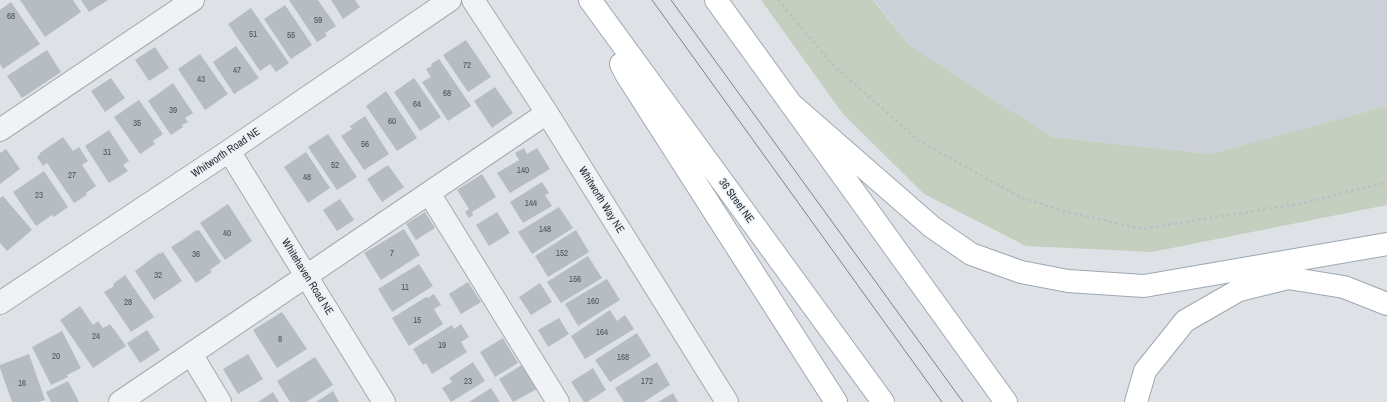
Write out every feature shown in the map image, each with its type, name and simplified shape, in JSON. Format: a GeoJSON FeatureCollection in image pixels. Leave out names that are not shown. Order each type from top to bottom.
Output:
{"type":"FeatureCollection","features":[{"type":"Feature","properties":{"kind":"main road"},"geometry":{"type":"LineString","coordinates":[[716,0],[1006,402]]}},
{"type":"Feature","properties":{"kind":"main road"},"geometry":{"type":"LineString","coordinates":[[595,8],[626,74],[836,402]]}},
{"type":"Feature","properties":{"kind":"main road","name":"36 Street NE"},"geometry":{"type":"LineString","coordinates":[[595,8],[883,402]]}},
{"type":"Feature","properties":{"kind":"main road"},"geometry":{"type":"LineString","coordinates":[[790,103],[932,227],[971,254],[1021,272],[1068,281],[1144,286],[1387,244]]}},
{"type":"Feature","properties":{"kind":"main road"},"geometry":{"type":"LineString","coordinates":[[1136,402],[1145,371],[1185,321],[1238,290],[1288,278],[1344,287],[1387,304]]}},
{"type":"Feature","properties":{"kind":"street"},"geometry":{"type":"LineString","coordinates":[[0,130],[193,0]]}},
{"type":"Feature","properties":{"kind":"street","name":"Whitworth Road NE"},"geometry":{"type":"LineString","coordinates":[[0,303],[229,151],[450,0]]}},
{"type":"Feature","properties":{"kind":"street","name":"Whitworth Way NE"},"geometry":{"type":"LineString","coordinates":[[473,0],[547,113],[727,402]]}},
{"type":"Feature","properties":{"kind":"street"},"geometry":{"type":"LineString","coordinates":[[120,402],[547,113]]}},
{"type":"Feature","properties":{"kind":"street","name":"Whitehaven Road NE"},"geometry":{"type":"LineString","coordinates":[[229,151],[384,402]]}},
{"type":"Feature","properties":{"kind":"street"},"geometry":{"type":"LineString","coordinates":[[429,193],[558,402]]}},
{"type":"Feature","properties":{"kind":"street"},"geometry":{"type":"LineString","coordinates":[[191,354],[220,402]]}},
{"type":"Feature","properties":{"kind":"path"},"geometry":{"type":"LineString","coordinates":[[778,0],[834,64],[919,141],[1020,197],[1063,211],[1143,229],[1303,203],[1387,182]]}},
{"type":"Feature","properties":{"kind":"shaded area"},"geometry":{"type":"Polygon","coordinates":[[[874,0],[1387,0],[1387,106],[1210,154],[1052,137],[910,46],[874,0]]]}},
{"type":"Feature","properties":{"kind":"green space"},"geometry":{"type":"Polygon","coordinates":[[[761,0],[873,0],[910,46],[1052,137],[1210,154],[1387,106],[1387,205],[1152,252],[1026,246],[924,194],[843,114],[761,0]]]}},
{"type":"Feature","properties":{"kind":"building"},"geometry":{"type":"Polygon","coordinates":[[[20,0],[73,0],[81,12],[45,37],[20,0]]]}},
{"type":"Feature","properties":{"kind":"building"},"geometry":{"type":"Polygon","coordinates":[[[81,0],[108,0],[89,12],[81,0]]]}},
{"type":"Feature","properties":{"kind":"building"},"geometry":{"type":"Polygon","coordinates":[[[289,0],[318,0],[336,26],[325,33],[327,36],[317,42],[289,0]]]}},
{"type":"Feature","properties":{"kind":"building"},"geometry":{"type":"Polygon","coordinates":[[[331,0],[355,0],[360,7],[343,19],[331,0]]]}},
{"type":"Feature","properties":{"kind":"building"},"geometry":{"type":"Polygon","coordinates":[[[11,2],[40,44],[3,69],[0,64],[0,10],[11,2]]]}},
{"type":"Feature","properties":{"kind":"building"},"geometry":{"type":"Polygon","coordinates":[[[285,5],[312,45],[291,59],[264,19],[285,5]]]}},
{"type":"Feature","properties":{"kind":"building"},"geometry":{"type":"Polygon","coordinates":[[[251,8],[289,63],[276,72],[270,64],[260,71],[228,24],[251,8]]]}},
{"type":"Feature","properties":{"kind":"building"},"geometry":{"type":"Polygon","coordinates":[[[466,40],[491,77],[468,92],[443,55],[466,40]]]}},
{"type":"Feature","properties":{"kind":"building"},"geometry":{"type":"Polygon","coordinates":[[[236,46],[259,78],[234,94],[213,62],[236,46]]]}},
{"type":"Feature","properties":{"kind":"building"},"geometry":{"type":"Polygon","coordinates":[[[155,47],[169,68],[149,81],[135,60],[155,47]]]}},
{"type":"Feature","properties":{"kind":"building"},"geometry":{"type":"Polygon","coordinates":[[[47,50],[61,72],[22,98],[7,76],[47,50]]]}},
{"type":"Feature","properties":{"kind":"building"},"geometry":{"type":"Polygon","coordinates":[[[200,54],[228,94],[205,110],[178,69],[200,54]]]}},
{"type":"Feature","properties":{"kind":"building"},"geometry":{"type":"Polygon","coordinates":[[[439,59],[471,106],[448,121],[422,82],[431,77],[426,69],[432,66],[431,64],[439,59]]]}},
{"type":"Feature","properties":{"kind":"building"},"geometry":{"type":"Polygon","coordinates":[[[111,78],[125,98],[105,112],[91,91],[111,78]]]}},
{"type":"Feature","properties":{"kind":"building"},"geometry":{"type":"Polygon","coordinates":[[[414,78],[441,117],[420,131],[394,92],[414,78]]]}},
{"type":"Feature","properties":{"kind":"building"},"geometry":{"type":"Polygon","coordinates":[[[173,83],[193,113],[185,118],[188,122],[182,125],[183,127],[171,135],[148,101],[173,83]]]}},
{"type":"Feature","properties":{"kind":"building"},"geometry":{"type":"Polygon","coordinates":[[[495,87],[513,113],[492,128],[474,101],[495,87]]]}},
{"type":"Feature","properties":{"kind":"building"},"geometry":{"type":"Polygon","coordinates":[[[386,91],[417,138],[397,151],[366,106],[386,91]]]}},
{"type":"Feature","properties":{"kind":"building"},"geometry":{"type":"Polygon","coordinates":[[[139,100],[163,134],[153,141],[155,144],[140,154],[114,117],[139,100]]]}},
{"type":"Feature","properties":{"kind":"building"},"geometry":{"type":"Polygon","coordinates":[[[365,116],[389,154],[364,170],[341,136],[352,129],[350,126],[365,116]]]}},
{"type":"Feature","properties":{"kind":"building"},"geometry":{"type":"Polygon","coordinates":[[[109,130],[129,161],[123,165],[128,171],[109,183],[85,146],[109,130]]]}},
{"type":"Feature","properties":{"kind":"building"},"geometry":{"type":"Polygon","coordinates":[[[328,134],[357,177],[337,190],[308,147],[328,134]]]}},
{"type":"Feature","properties":{"kind":"building"},"geometry":{"type":"Polygon","coordinates":[[[63,137],[73,151],[79,147],[88,161],[82,165],[96,186],[86,193],[87,195],[74,203],[47,163],[43,166],[37,157],[40,153],[63,137]]]}},
{"type":"Feature","properties":{"kind":"building"},"geometry":{"type":"Polygon","coordinates":[[[524,148],[527,154],[537,148],[550,169],[510,193],[497,173],[519,160],[515,153],[524,148]]]}},
{"type":"Feature","properties":{"kind":"building"},"geometry":{"type":"Polygon","coordinates":[[[6,149],[20,169],[0,184],[0,153],[6,149]]]}},
{"type":"Feature","properties":{"kind":"building"},"geometry":{"type":"Polygon","coordinates":[[[306,152],[330,188],[308,203],[284,167],[306,152]]]}},
{"type":"Feature","properties":{"kind":"building"},"geometry":{"type":"Polygon","coordinates":[[[388,165],[404,187],[382,202],[367,179],[388,165]]]}},
{"type":"Feature","properties":{"kind":"building"},"geometry":{"type":"Polygon","coordinates":[[[44,171],[68,207],[54,217],[52,215],[36,226],[13,192],[44,171]]]}},
{"type":"Feature","properties":{"kind":"building"},"geometry":{"type":"Polygon","coordinates":[[[482,174],[496,197],[472,212],[473,215],[469,218],[465,212],[469,209],[457,190],[482,174]]]}},
{"type":"Feature","properties":{"kind":"building"},"geometry":{"type":"Polygon","coordinates":[[[542,182],[549,193],[545,195],[552,206],[523,223],[510,202],[542,182]]]}},
{"type":"Feature","properties":{"kind":"building"},"geometry":{"type":"Polygon","coordinates":[[[3,196],[32,230],[7,251],[0,243],[0,198],[3,196]]]}},
{"type":"Feature","properties":{"kind":"building"},"geometry":{"type":"Polygon","coordinates":[[[340,199],[354,220],[337,231],[323,210],[340,199]]]}},
{"type":"Feature","properties":{"kind":"building"},"geometry":{"type":"Polygon","coordinates":[[[228,204],[252,241],[225,260],[200,223],[228,204]]]}},
{"type":"Feature","properties":{"kind":"building"},"geometry":{"type":"Polygon","coordinates":[[[559,207],[573,228],[532,254],[518,232],[559,207]]]}},
{"type":"Feature","properties":{"kind":"building"},"geometry":{"type":"Polygon","coordinates":[[[425,212],[435,228],[416,240],[406,224],[425,212]]]}},
{"type":"Feature","properties":{"kind":"building"},"geometry":{"type":"Polygon","coordinates":[[[497,212],[510,233],[489,246],[476,225],[497,212]]]}},
{"type":"Feature","properties":{"kind":"building"},"geometry":{"type":"Polygon","coordinates":[[[404,229],[420,255],[381,280],[364,253],[404,229]]]}},
{"type":"Feature","properties":{"kind":"building"},"geometry":{"type":"Polygon","coordinates":[[[196,230],[199,230],[221,262],[210,270],[212,272],[196,283],[171,247],[196,230]]]}},
{"type":"Feature","properties":{"kind":"building"},"geometry":{"type":"Polygon","coordinates":[[[576,230],[589,252],[548,277],[535,256],[576,230]]]}},
{"type":"Feature","properties":{"kind":"building"},"geometry":{"type":"Polygon","coordinates":[[[163,252],[182,281],[154,300],[135,271],[159,253],[160,254],[163,252]]]}},
{"type":"Feature","properties":{"kind":"building"},"geometry":{"type":"Polygon","coordinates":[[[588,256],[602,278],[561,303],[547,282],[588,256]]]}},
{"type":"Feature","properties":{"kind":"building"},"geometry":{"type":"Polygon","coordinates":[[[419,264],[433,286],[392,312],[378,289],[419,264]]]}},
{"type":"Feature","properties":{"kind":"building"},"geometry":{"type":"Polygon","coordinates":[[[125,275],[154,317],[131,332],[104,292],[114,286],[113,284],[125,275]]]}},
{"type":"Feature","properties":{"kind":"building"},"geometry":{"type":"Polygon","coordinates":[[[607,279],[620,300],[578,326],[565,304],[607,279]]]}},
{"type":"Feature","properties":{"kind":"building"},"geometry":{"type":"Polygon","coordinates":[[[468,282],[481,302],[461,314],[449,294],[468,282]]]}},
{"type":"Feature","properties":{"kind":"building"},"geometry":{"type":"Polygon","coordinates":[[[540,283],[552,302],[531,315],[519,297],[540,283]]]}},
{"type":"Feature","properties":{"kind":"building"},"geometry":{"type":"Polygon","coordinates":[[[434,294],[441,305],[434,309],[443,324],[409,346],[392,318],[426,297],[428,298],[434,294]]]}},
{"type":"Feature","properties":{"kind":"building"},"geometry":{"type":"Polygon","coordinates":[[[80,306],[93,325],[98,321],[103,328],[110,324],[126,346],[93,368],[60,320],[80,306]]]}},
{"type":"Feature","properties":{"kind":"building"},"geometry":{"type":"Polygon","coordinates":[[[610,310],[617,321],[625,315],[634,329],[585,359],[571,336],[610,310]]]}},
{"type":"Feature","properties":{"kind":"building"},"geometry":{"type":"Polygon","coordinates":[[[282,312],[307,349],[277,368],[253,330],[282,312]]]}},
{"type":"Feature","properties":{"kind":"building"},"geometry":{"type":"Polygon","coordinates":[[[559,318],[569,334],[548,347],[538,330],[559,318]]]}},
{"type":"Feature","properties":{"kind":"building"},"geometry":{"type":"Polygon","coordinates":[[[461,324],[469,337],[461,342],[467,352],[432,374],[426,363],[423,365],[413,349],[452,325],[454,329],[461,324]]]}},
{"type":"Feature","properties":{"kind":"building"},"geometry":{"type":"Polygon","coordinates":[[[147,330],[160,350],[140,363],[127,343],[147,330]]]}},
{"type":"Feature","properties":{"kind":"building"},"geometry":{"type":"Polygon","coordinates":[[[62,331],[81,368],[67,375],[68,377],[51,385],[32,347],[62,331]]]}},
{"type":"Feature","properties":{"kind":"building"},"geometry":{"type":"Polygon","coordinates":[[[637,333],[651,356],[610,382],[595,360],[637,333]]]}},
{"type":"Feature","properties":{"kind":"building"},"geometry":{"type":"Polygon","coordinates":[[[503,338],[518,363],[495,377],[480,352],[503,338]]]}},
{"type":"Feature","properties":{"kind":"building"},"geometry":{"type":"Polygon","coordinates":[[[29,354],[45,400],[39,402],[12,402],[0,365],[29,354]]]}},
{"type":"Feature","properties":{"kind":"building"},"geometry":{"type":"Polygon","coordinates":[[[248,354],[263,379],[238,394],[223,369],[248,354]]]}},
{"type":"Feature","properties":{"kind":"building"},"geometry":{"type":"Polygon","coordinates":[[[315,357],[333,385],[306,402],[290,402],[277,381],[315,357]]]}},
{"type":"Feature","properties":{"kind":"building"},"geometry":{"type":"Polygon","coordinates":[[[473,362],[485,381],[451,402],[442,388],[452,382],[449,378],[473,362]]]}},
{"type":"Feature","properties":{"kind":"building"},"geometry":{"type":"Polygon","coordinates":[[[657,362],[670,385],[644,402],[624,402],[615,388],[657,362]]]}},
{"type":"Feature","properties":{"kind":"building"},"geometry":{"type":"Polygon","coordinates":[[[522,365],[537,389],[513,402],[499,379],[522,365]]]}},
{"type":"Feature","properties":{"kind":"building"},"geometry":{"type":"Polygon","coordinates":[[[593,368],[606,390],[587,402],[584,402],[571,382],[593,368]]]}},
{"type":"Feature","properties":{"kind":"building"},"geometry":{"type":"Polygon","coordinates":[[[68,381],[79,402],[51,402],[46,392],[68,381]]]}},
{"type":"Feature","properties":{"kind":"building"},"geometry":{"type":"Polygon","coordinates":[[[491,388],[500,402],[469,402],[491,388]]]}},
{"type":"Feature","properties":{"kind":"building"},"geometry":{"type":"Polygon","coordinates":[[[333,391],[339,402],[316,402],[333,391]]]}},
{"type":"Feature","properties":{"kind":"building"},"geometry":{"type":"Polygon","coordinates":[[[273,392],[279,402],[258,402],[273,392]]]}},
{"type":"Feature","properties":{"kind":"building"},"geometry":{"type":"Polygon","coordinates":[[[673,393],[678,402],[658,402],[673,393]]]}},
{"type":"Feature","properties":{"kind":"tram line"},"geometry":{"type":"LineString","coordinates":[[652,0],[942,402]]}},
{"type":"Feature","properties":{"kind":"tram line"},"geometry":{"type":"LineString","coordinates":[[671,0],[963,402]]}}]}
